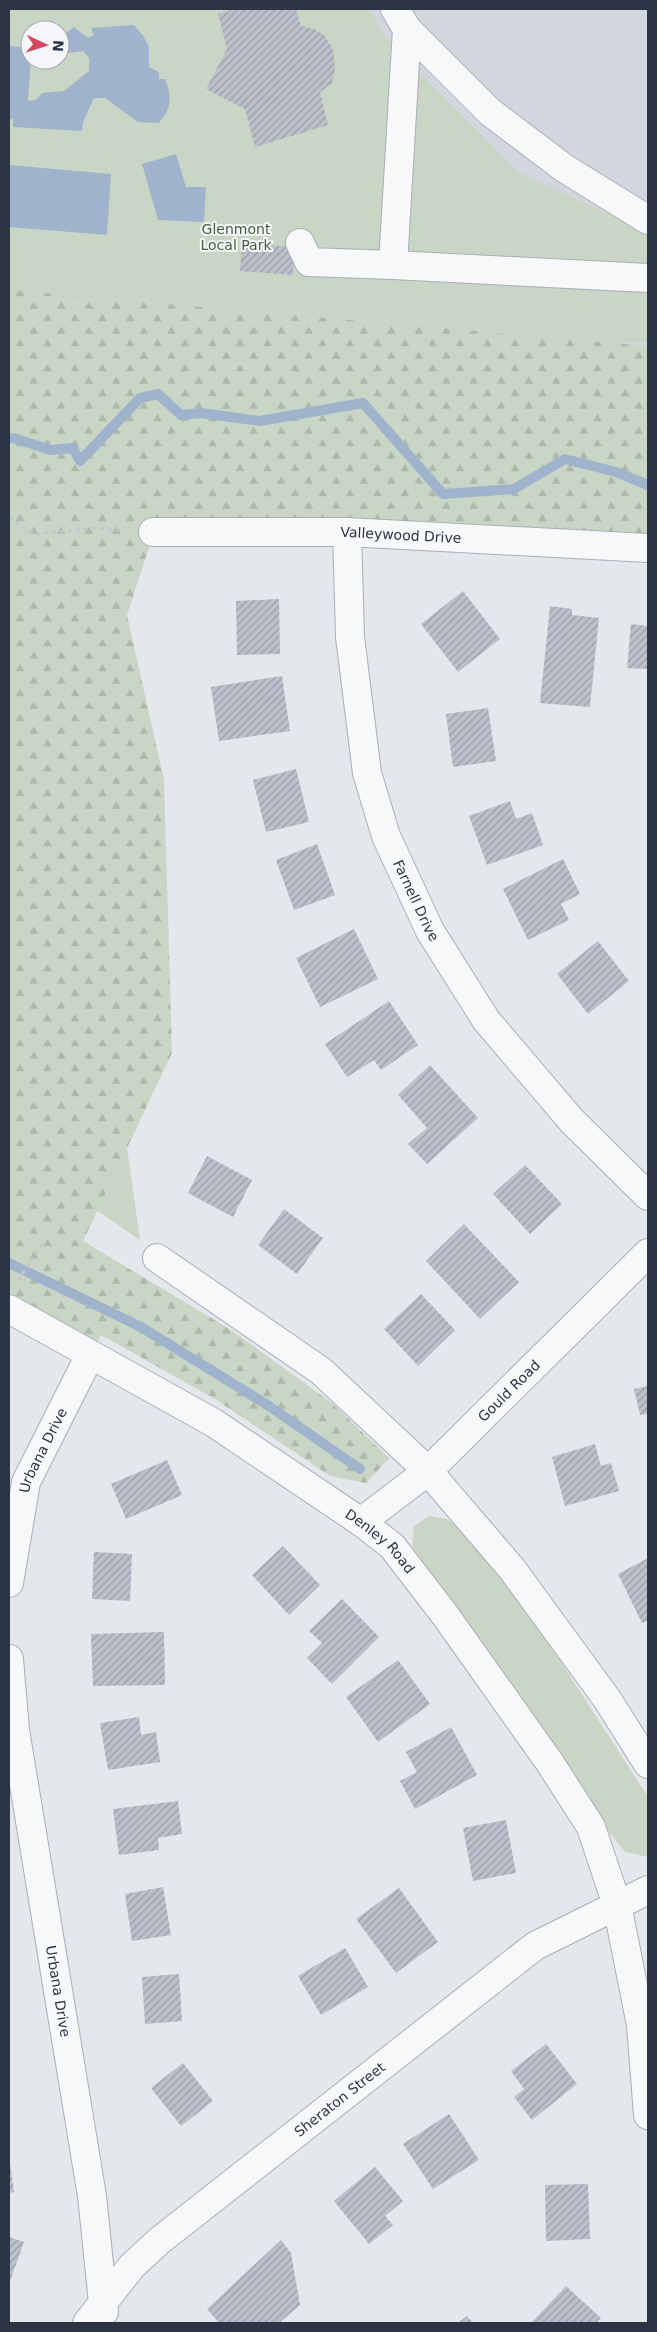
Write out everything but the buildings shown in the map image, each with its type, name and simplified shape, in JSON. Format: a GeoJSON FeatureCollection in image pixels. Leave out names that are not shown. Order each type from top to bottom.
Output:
{"type":"FeatureCollection","features":[{"type":"Feature","properties":{"kind":"street"},"geometry":{"type":"LineString","coordinates":[[401,19],[490,112],[564,168],[648,220]]}},
{"type":"Feature","properties":{"kind":"street"},"geometry":{"type":"LineString","coordinates":[[393,265],[401,19]]}},
{"type":"Feature","properties":{"kind":"street"},"geometry":{"type":"LineString","coordinates":[[300,243],[309,262],[648,278]]}},
{"type":"Feature","properties":{"kind":"street","name":"Valleywood Drive"},"geometry":{"type":"LineString","coordinates":[[154,532],[347,532],[648,548]]}},
{"type":"Feature","properties":{"kind":"street","name":"Farnell Drive"},"geometry":{"type":"LineString","coordinates":[[347,532],[350,637],[367,772],[386,836],[430,931],[486,1020],[572,1121],[648,1196]]}},
{"type":"Feature","properties":{"kind":"street","name":"Gould Road"},"geometry":{"type":"LineString","coordinates":[[361,1522],[428,1471],[648,1253]]}},
{"type":"Feature","properties":{"kind":"street"},"geometry":{"type":"LineString","coordinates":[[157,1258],[321,1371],[428,1471],[512,1569],[607,1699],[648,1764]]}},
{"type":"Feature","properties":{"kind":"street","name":"Denley Road"},"geometry":{"type":"LineString","coordinates":[[11,1299],[90,1355],[214,1423],[361,1522],[392,1546],[445,1615],[550,1763],[591,1827],[617,1905],[640,2025],[648,2115]]}},
{"type":"Feature","properties":{"kind":"street","name":"Urbana Drive"},"geometry":{"type":"LineString","coordinates":[[9,1583],[26,1482],[90,1355]]}},
{"type":"Feature","properties":{"kind":"street","name":"Urbana Drive"},"geometry":{"type":"LineString","coordinates":[[9,1659],[15,1730],[92,2196],[98,2316]]}},
{"type":"Feature","properties":{"kind":"street","name":"Sheraton Street"},"geometry":{"type":"LineString","coordinates":[[98,2316],[132,2266],[159,2241],[535,1946],[648,1890]]}},
{"type":"Feature","properties":{"kind":"path"},"geometry":{"type":"LineString","coordinates":[[9,518],[34,534],[93,528],[154,532]]}},
{"type":"Feature","properties":{"kind":"path"},"geometry":{"type":"LineString","coordinates":[[11,1299],[42,1244]]}},
{"type":"Feature","properties":{"kind":"shaded area"},"geometry":{"type":"Polygon","coordinates":[[[369,9],[648,9],[648,439],[609,443],[369,9]]]}},
{"type":"Feature","properties":{"kind":"green space","name":"Glenmont Local Park"},"geometry":{"type":"Polygon","coordinates":[[[9,9],[369,9],[386,38],[518,172],[648,233],[648,342],[554,343],[133,471],[110,1026],[140,1240],[9,1150],[9,9]]]}},
{"type":"Feature","properties":{"kind":"green space"},"geometry":{"type":"Polygon","coordinates":[[[9,290],[648,346],[648,548],[154,532],[127,615],[164,780],[172,1053],[83,1241],[231,1330],[332,1403],[389,1458],[366,1483],[330,1476],[215,1399],[101,1335],[90,1355],[9,1309],[9,290]]]}},
{"type":"Feature","properties":{"kind":"green space"},"geometry":{"type":"Polygon","coordinates":[[[429,1516],[447,1519],[465,1532],[541,1631],[648,1797],[648,1857],[625,1852],[605,1827],[412,1546],[414,1526],[429,1516]]]}},
{"type":"Feature","properties":{"kind":"water"},"geometry":{"type":"Polygon","coordinates":[[[134,25],[144,37],[149,47],[149,67],[159,72],[159,79],[165,79],[170,97],[166,112],[159,123],[138,122],[105,98],[94,98],[83,122],[82,131],[13,127],[13,118],[9,120],[9,46],[20,47],[20,70],[30,70],[28,101],[36,100],[42,93],[64,91],[89,71],[89,58],[83,51],[70,53],[70,30],[74,27],[88,38],[94,35],[91,28],[134,25]]]}},
{"type":"Feature","properties":{"kind":"water"},"geometry":{"type":"Polygon","coordinates":[[[176,154],[186,187],[206,187],[204,222],[158,220],[142,164],[176,154]]]}},
{"type":"Feature","properties":{"kind":"water"},"geometry":{"type":"Polygon","coordinates":[[[9,165],[111,174],[107,235],[9,227],[9,165]]]}},
{"type":"Feature","properties":{"kind":"waterway"},"geometry":{"type":"LineString","coordinates":[[9,439],[13,438],[51,450],[73,448],[80,461],[140,398],[158,394],[181,415],[201,413],[260,421],[363,403],[443,494],[514,489],[565,459],[616,472],[648,485]]}},
{"type":"Feature","properties":{"kind":"waterway"},"geometry":{"type":"LineString","coordinates":[[9,1263],[141,1327],[269,1406],[360,1469]]}}]}
